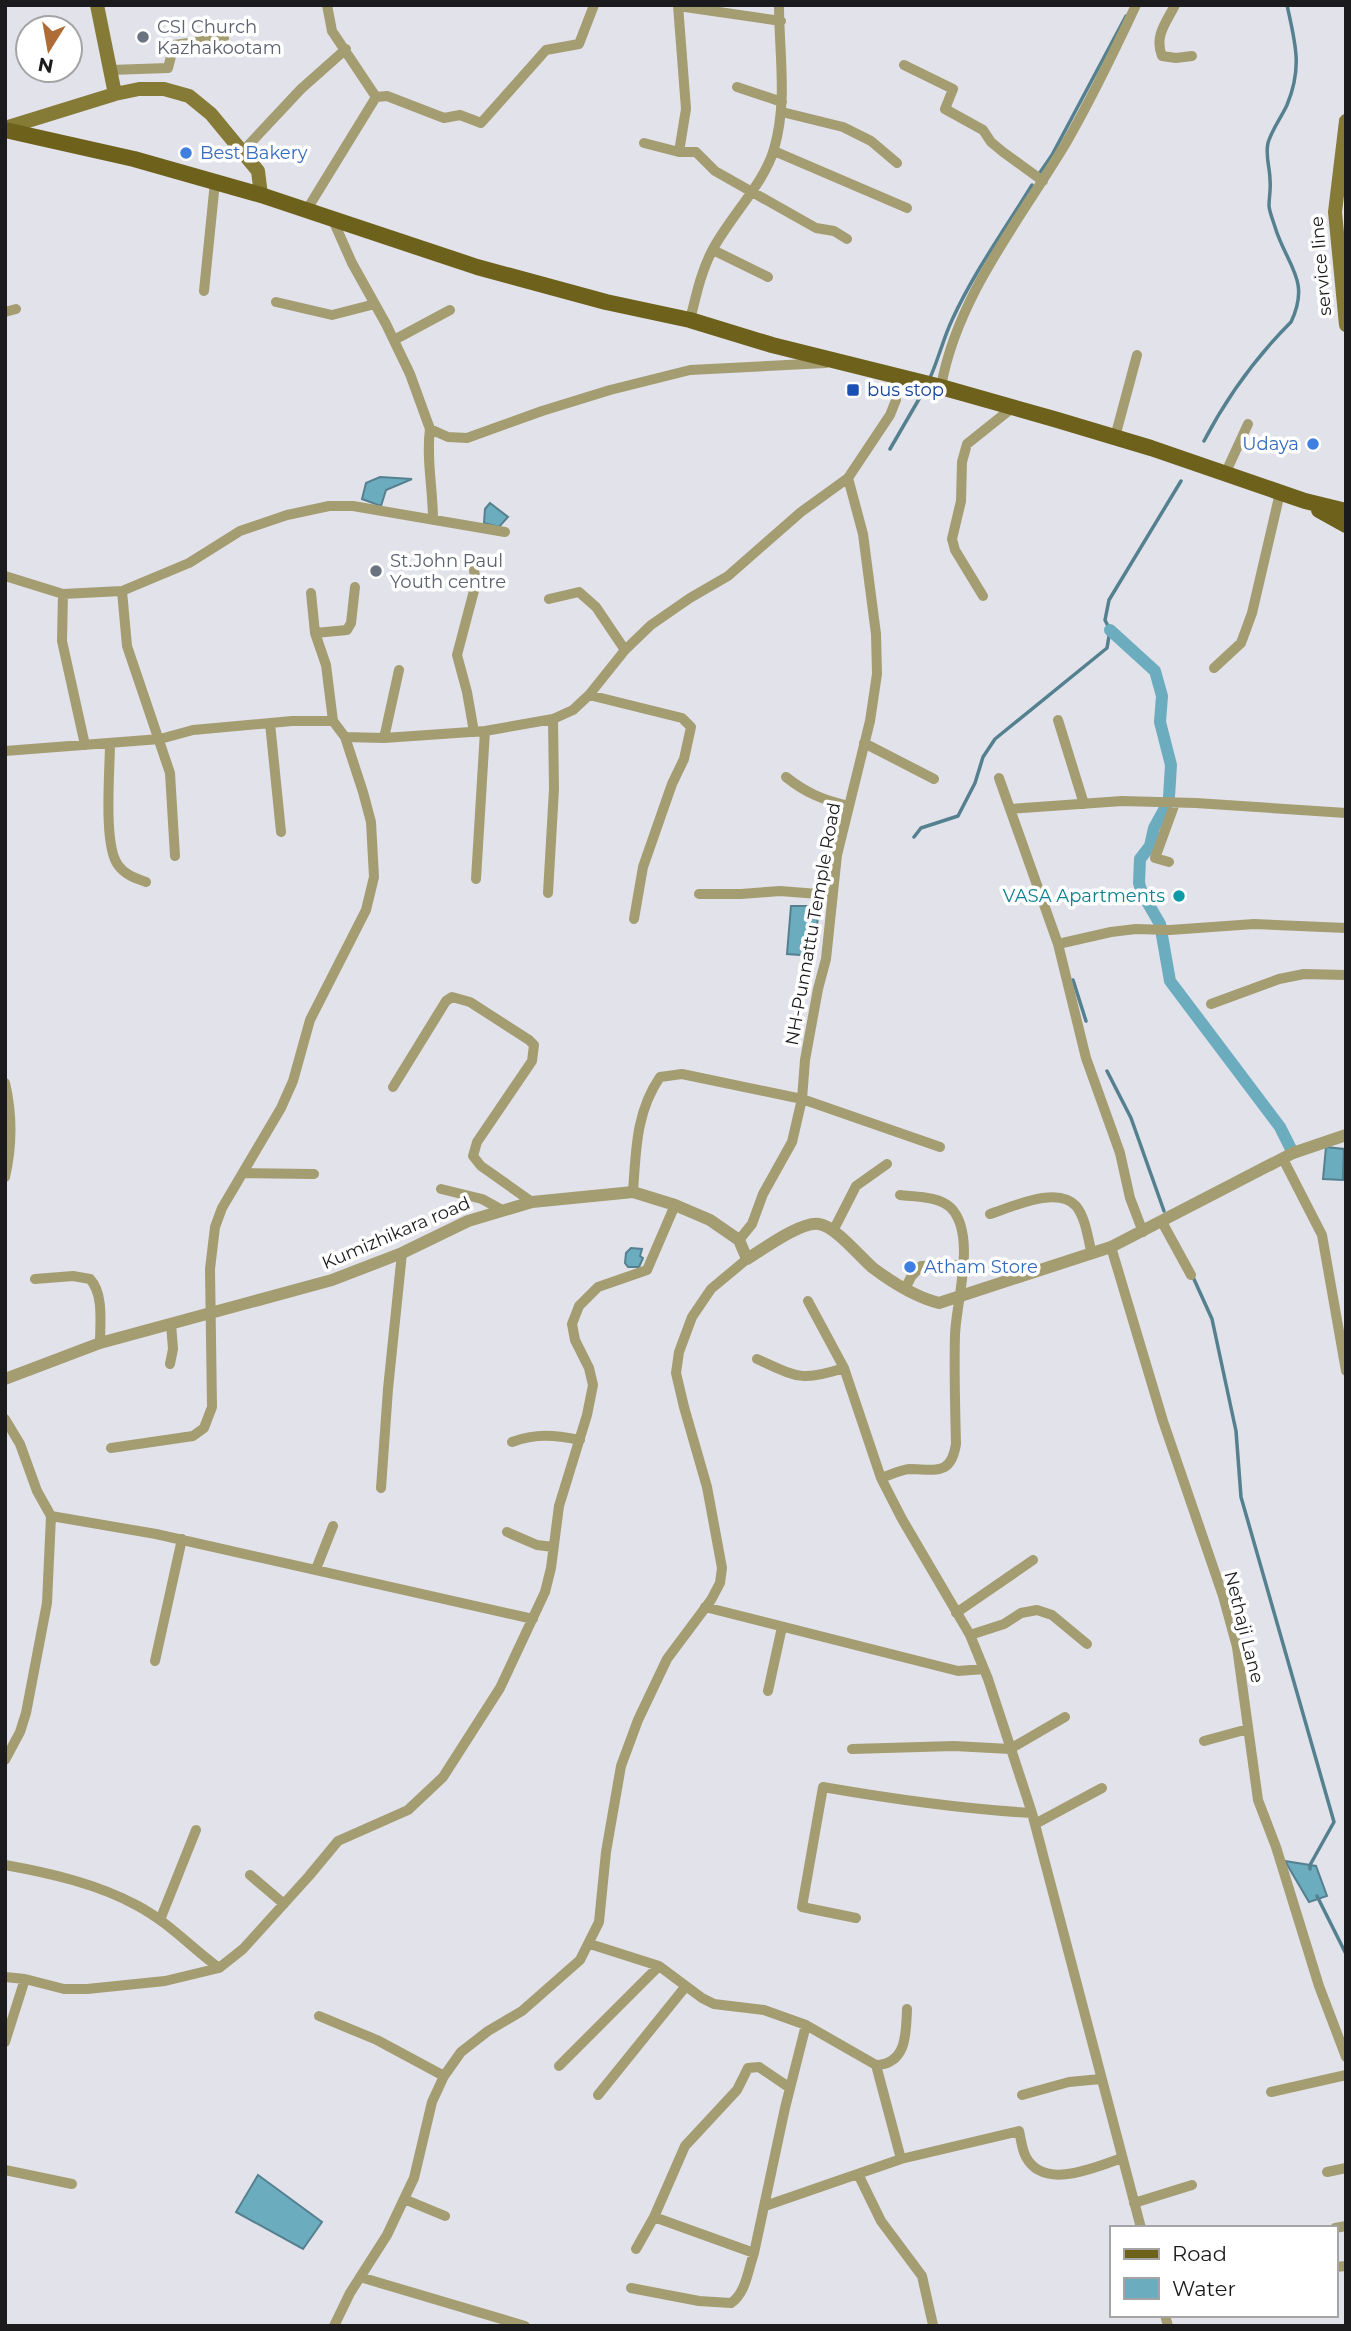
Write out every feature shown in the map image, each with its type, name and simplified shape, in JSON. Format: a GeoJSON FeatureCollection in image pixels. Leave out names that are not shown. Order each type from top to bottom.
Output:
{"type":"FeatureCollection","features":[{"type":"Feature","properties":{"kind":"main road"},"geometry":{"type":"LineString","coordinates":[[97,5],[115,94]]}},
{"type":"Feature","properties":{"kind":"main road"},"geometry":{"type":"LineString","coordinates":[[5,129],[115,94],[139,89],[164,89],[189,96],[211,114],[258,172],[261,195]]}},
{"type":"Feature","properties":{"kind":"main road","name":"service line"},"geometry":{"type":"LineString","coordinates":[[1346,121],[1335,212],[1346,325]]}},
{"type":"Feature","properties":{"kind":"main road"},"geometry":{"type":"LineString","coordinates":[[5,129],[134,159],[261,195],[477,267],[606,302],[690,320],[772,345],[932,385],[1115,438],[1305,501],[1346,511]]}},
{"type":"Feature","properties":{"kind":"main road"},"geometry":{"type":"LineString","coordinates":[[1305,501],[1346,525]]}},
{"type":"Feature","properties":{"kind":"street"},"geometry":{"type":"LineString","coordinates":[[327,5],[332,31],[376,97]]}},
{"type":"Feature","properties":{"kind":"street"},"geometry":{"type":"LineString","coordinates":[[376,97],[387,96],[444,118],[460,115],[481,123],[546,50],[579,44],[594,5]]}},
{"type":"Feature","properties":{"kind":"street"},"geometry":{"type":"LineString","coordinates":[[679,152],[686,109],[678,5],[781,21]]}},
{"type":"Feature","properties":{"kind":"street"},"geometry":{"type":"LineString","coordinates":[[690,320],[701,277],[713,250],[761,178],[774,151],[782,107],[779,5]]}},
{"type":"Feature","properties":{"kind":"street"},"geometry":{"type":"LineString","coordinates":[[932,385],[976,288],[1087,106],[1136,5]]}},
{"type":"Feature","properties":{"kind":"street"},"geometry":{"type":"LineString","coordinates":[[1175,5],[1160,31],[1160,51],[1166,58],[1192,56]]}},
{"type":"Feature","properties":{"kind":"street"},"geometry":{"type":"LineString","coordinates":[[110,70],[168,68],[174,45],[224,38]]}},
{"type":"Feature","properties":{"kind":"street"},"geometry":{"type":"LineString","coordinates":[[242,152],[301,89],[346,49]]}},
{"type":"Feature","properties":{"kind":"street"},"geometry":{"type":"LineString","coordinates":[[904,65],[953,89],[945,109],[983,130],[997,147],[1043,181]]}},
{"type":"Feature","properties":{"kind":"street"},"geometry":{"type":"LineString","coordinates":[[737,87],[782,107],[843,127],[871,141],[897,163]]}},
{"type":"Feature","properties":{"kind":"street"},"geometry":{"type":"LineString","coordinates":[[306,212],[376,97]]}},
{"type":"Feature","properties":{"kind":"street"},"geometry":{"type":"LineString","coordinates":[[644,143],[679,152],[695,152],[715,171],[816,228],[834,231],[847,239]]}},
{"type":"Feature","properties":{"kind":"street"},"geometry":{"type":"LineString","coordinates":[[774,151],[907,208]]}},
{"type":"Feature","properties":{"kind":"street"},"geometry":{"type":"LineString","coordinates":[[204,291],[215,182]]}},
{"type":"Feature","properties":{"kind":"street"},"geometry":{"type":"LineString","coordinates":[[332,218],[352,263],[410,374],[430,429],[427,453],[433,487],[433,520]]}},
{"type":"Feature","properties":{"kind":"street"},"geometry":{"type":"LineString","coordinates":[[713,250],[768,277]]}},
{"type":"Feature","properties":{"kind":"street"},"geometry":{"type":"LineString","coordinates":[[275,302],[332,315],[375,304]]}},
{"type":"Feature","properties":{"kind":"street"},"geometry":{"type":"LineString","coordinates":[[394,340],[450,310]]}},
{"type":"Feature","properties":{"kind":"street"},"geometry":{"type":"LineString","coordinates":[[1115,438],[1138,355]]}},
{"type":"Feature","properties":{"kind":"street"},"geometry":{"type":"LineString","coordinates":[[430,429],[448,437],[467,438],[610,390],[690,370],[841,362]]}},
{"type":"Feature","properties":{"kind":"street"},"geometry":{"type":"LineString","coordinates":[[345,737],[384,738],[485,731],[553,719],[573,710],[650,625],[728,576],[801,512],[834,491],[848,478],[890,415],[896,400],[894,375]]}},
{"type":"Feature","properties":{"kind":"street"},"geometry":{"type":"LineString","coordinates":[[983,596],[954,550],[952,540],[961,501],[962,462],[967,444],[1012,408]]}},
{"type":"Feature","properties":{"kind":"street"},"geometry":{"type":"LineString","coordinates":[[1225,474],[1248,424]]}},
{"type":"Feature","properties":{"kind":"street","name":"NH-Punnattu Temple Road"},"geometry":{"type":"LineString","coordinates":[[739,1240],[752,1224],[763,1194],[792,1142],[802,1099],[811,1024],[828,948],[831,895],[837,855],[864,743],[877,674],[876,634],[863,534],[848,478]]}},
{"type":"Feature","properties":{"kind":"street"},"geometry":{"type":"LineString","coordinates":[[1214,668],[1241,643],[1245,633],[1280,493]]}},
{"type":"Feature","properties":{"kind":"street"},"geometry":{"type":"LineString","coordinates":[[5,576],[63,594],[122,591],[189,563],[240,531],[287,515],[329,506],[353,506],[505,532]]}},
{"type":"Feature","properties":{"kind":"street"},"geometry":{"type":"LineString","coordinates":[[474,570],[476,583],[457,655],[474,732]]}},
{"type":"Feature","properties":{"kind":"street"},"geometry":{"type":"LineString","coordinates":[[315,633],[347,629],[351,624],[355,587]]}},
{"type":"Feature","properties":{"kind":"street"},"geometry":{"type":"LineString","coordinates":[[122,591],[127,646],[170,773],[175,856]]}},
{"type":"Feature","properties":{"kind":"street"},"geometry":{"type":"LineString","coordinates":[[549,599],[579,592],[596,607],[625,650]]}},
{"type":"Feature","properties":{"kind":"street"},"geometry":{"type":"LineString","coordinates":[[111,1448],[180,1440],[193,1436],[204,1428],[212,1407],[210,1269],[215,1227],[222,1208],[281,1108],[293,1081],[310,1020],[366,910],[374,877],[371,822],[345,737],[333,721],[326,665],[315,633],[311,593]]}},
{"type":"Feature","properties":{"kind":"street"},"geometry":{"type":"LineString","coordinates":[[63,594],[62,641],[85,745]]}},
{"type":"Feature","properties":{"kind":"street"},"geometry":{"type":"LineString","coordinates":[[384,738],[399,670]]}},
{"type":"Feature","properties":{"kind":"street"},"geometry":{"type":"LineString","coordinates":[[589,695],[682,718],[691,727],[684,759],[672,784],[643,867],[634,919]]}},
{"type":"Feature","properties":{"kind":"street"},"geometry":{"type":"LineString","coordinates":[[548,893],[554,789],[553,719]]}},
{"type":"Feature","properties":{"kind":"street"},"geometry":{"type":"LineString","coordinates":[[1058,720],[1084,804]]}},
{"type":"Feature","properties":{"kind":"street"},"geometry":{"type":"LineString","coordinates":[[5,751],[160,738],[193,730],[333,721]]}},
{"type":"Feature","properties":{"kind":"street"},"geometry":{"type":"LineString","coordinates":[[270,723],[281,832]]}},
{"type":"Feature","properties":{"kind":"street"},"geometry":{"type":"LineString","coordinates":[[476,879],[485,731]]}},
{"type":"Feature","properties":{"kind":"street"},"geometry":{"type":"LineString","coordinates":[[110,743],[110,843],[116,863],[125,872],[146,882]]}},
{"type":"Feature","properties":{"kind":"street"},"geometry":{"type":"LineString","coordinates":[[864,743],[934,779]]}},
{"type":"Feature","properties":{"kind":"street"},"geometry":{"type":"LineString","coordinates":[[786,777],[807,793],[825,801],[849,806]]}},
{"type":"Feature","properties":{"kind":"street"},"geometry":{"type":"LineString","coordinates":[[999,778],[1058,944],[1086,1058],[1120,1153],[1130,1198],[1143,1232]]}},
{"type":"Feature","properties":{"kind":"street"},"geometry":{"type":"LineString","coordinates":[[1010,810],[1122,801],[1346,813]]}},
{"type":"Feature","properties":{"kind":"street"},"geometry":{"type":"LineString","coordinates":[[1169,862],[1155,858],[1175,803]]}},
{"type":"Feature","properties":{"kind":"street"},"geometry":{"type":"LineString","coordinates":[[699,894],[780,891],[831,895]]}},
{"type":"Feature","properties":{"kind":"street"},"geometry":{"type":"LineString","coordinates":[[1058,944],[1136,929],[1170,930],[1254,925],[1346,928]]}},
{"type":"Feature","properties":{"kind":"street"},"geometry":{"type":"LineString","coordinates":[[1211,1004],[1279,979],[1304,974],[1346,975]]}},
{"type":"Feature","properties":{"kind":"street"},"geometry":{"type":"LineString","coordinates":[[393,1087],[446,1001],[452,997],[470,1002],[529,1040],[534,1045],[532,1061],[477,1142],[473,1156],[475,1161],[532,1202]]}},
{"type":"Feature","properties":{"kind":"street"},"geometry":{"type":"LineString","coordinates":[[633,1192],[637,1130],[649,1093],[660,1077],[682,1074],[802,1099],[940,1147]]}},
{"type":"Feature","properties":{"kind":"street"},"geometry":{"type":"LineString","coordinates":[[5,1083],[10,1127],[10,1158],[5,1177]]}},
{"type":"Feature","properties":{"kind":"street"},"geometry":{"type":"LineString","coordinates":[[334,2326],[360,2277],[387,2235],[414,2178],[432,2102],[444,2076],[461,2052],[488,2031],[522,2011],[580,1960],[599,1922],[621,1766],[638,1720],[667,1659],[720,1583],[722,1567],[708,1487],[676,1373],[679,1352],[692,1317],[711,1289],[747,1259],[802,1226],[819,1223],[833,1231],[872,1267],[905,1289],[924,1300],[939,1303],[1111,1247],[1283,1159],[1323,1141],[1346,1135]]}},
{"type":"Feature","properties":{"kind":"street"},"geometry":{"type":"LineString","coordinates":[[1283,1159],[1322,1235],[1346,1371]]}},
{"type":"Feature","properties":{"kind":"street"},"geometry":{"type":"LineString","coordinates":[[833,1231],[856,1186],[887,1164]]}},
{"type":"Feature","properties":{"kind":"street"},"geometry":{"type":"LineString","coordinates":[[244,1173],[314,1174]]}},
{"type":"Feature","properties":{"kind":"street"},"geometry":{"type":"LineString","coordinates":[[441,1189],[482,1199],[502,1210]]}},
{"type":"Feature","properties":{"kind":"street","name":"Kumizhikara road"},"geometry":{"type":"LineString","coordinates":[[5,1379],[100,1343],[332,1280],[402,1253],[468,1220],[532,1202],[633,1192],[675,1205],[710,1220],[739,1240]]}},
{"type":"Feature","properties":{"kind":"street"},"geometry":{"type":"LineString","coordinates":[[881,1478],[906,1469],[936,1471],[947,1466],[954,1456],[955,1332],[963,1265],[961,1230],[957,1216],[941,1201],[900,1195]]}},
{"type":"Feature","properties":{"kind":"street"},"geometry":{"type":"LineString","coordinates":[[990,1214],[1034,1200],[1064,1198],[1075,1205],[1080,1213],[1093,1254]]}},
{"type":"Feature","properties":{"kind":"street"},"geometry":{"type":"LineString","coordinates":[[5,1977],[64,1989],[87,1989],[165,1982],[219,1968],[243,1949],[338,1841],[408,1810],[443,1777],[500,1688],[545,1592],[559,1506],[580,1440],[593,1385],[589,1368],[575,1340],[572,1324],[579,1306],[598,1287],[647,1270],[675,1205]]}},
{"type":"Feature","properties":{"kind":"street"},"geometry":{"type":"LineString","coordinates":[[1162,1222],[1191,1275]]}},
{"type":"Feature","properties":{"kind":"street"},"geometry":{"type":"LineString","coordinates":[[739,1240],[747,1259]]}},
{"type":"Feature","properties":{"kind":"street","name":"Nethaji Lane"},"geometry":{"type":"LineString","coordinates":[[1111,1247],[1163,1421],[1223,1596],[1237,1647],[1258,1800],[1276,1847],[1319,1986],[1346,2057]]}},
{"type":"Feature","properties":{"kind":"street"},"geometry":{"type":"LineString","coordinates":[[381,1488],[402,1253]]}},
{"type":"Feature","properties":{"kind":"street"},"geometry":{"type":"LineString","coordinates":[[905,1289],[921,1266],[963,1265]]}},
{"type":"Feature","properties":{"kind":"street"},"geometry":{"type":"LineString","coordinates":[[35,1279],[73,1276],[90,1279],[95,1284],[97,1294],[100,1343]]}},
{"type":"Feature","properties":{"kind":"street"},"geometry":{"type":"LineString","coordinates":[[808,1301],[844,1368],[881,1478],[902,1520],[970,1635],[984,1669],[1034,1818],[1140,2226]]}},
{"type":"Feature","properties":{"kind":"street"},"geometry":{"type":"LineString","coordinates":[[170,1364],[173,1349],[171,1324]]}},
{"type":"Feature","properties":{"kind":"street"},"geometry":{"type":"LineString","coordinates":[[757,1359],[800,1378],[818,1377],[844,1368]]}},
{"type":"Feature","properties":{"kind":"street"},"geometry":{"type":"LineString","coordinates":[[5,1419],[20,1444],[37,1491],[51,1516],[45,1616],[26,1713],[20,1732],[5,1760]]}},
{"type":"Feature","properties":{"kind":"street"},"geometry":{"type":"LineString","coordinates":[[512,1442],[530,1435],[555,1435],[580,1440]]}},
{"type":"Feature","properties":{"kind":"street"},"geometry":{"type":"LineString","coordinates":[[51,1516],[182,1539],[533,1619]]}},
{"type":"Feature","properties":{"kind":"street"},"geometry":{"type":"LineString","coordinates":[[316,1569],[333,1526]]}},
{"type":"Feature","properties":{"kind":"street"},"geometry":{"type":"LineString","coordinates":[[507,1532],[537,1545],[553,1547]]}},
{"type":"Feature","properties":{"kind":"street"},"geometry":{"type":"LineString","coordinates":[[155,1661],[182,1539]]}},
{"type":"Feature","properties":{"kind":"street"},"geometry":{"type":"LineString","coordinates":[[956,1613],[1034,1560]]}},
{"type":"Feature","properties":{"kind":"street"},"geometry":{"type":"LineString","coordinates":[[705,1607],[958,1671],[984,1669]]}},
{"type":"Feature","properties":{"kind":"street"},"geometry":{"type":"LineString","coordinates":[[970,1635],[1004,1624],[1021,1613],[1037,1610],[1052,1615],[1087,1644]]}},
{"type":"Feature","properties":{"kind":"street"},"geometry":{"type":"LineString","coordinates":[[768,1691],[782,1627]]}},
{"type":"Feature","properties":{"kind":"street"},"geometry":{"type":"LineString","coordinates":[[852,1749],[954,1746],[1010,1749],[1065,1717]]}},
{"type":"Feature","properties":{"kind":"street"},"geometry":{"type":"LineString","coordinates":[[1204,1741],[1248,1729]]}},
{"type":"Feature","properties":{"kind":"street"},"geometry":{"type":"LineString","coordinates":[[856,1918],[802,1907],[823,1787],[1034,1818],[1102,1788]]}},
{"type":"Feature","properties":{"kind":"street"},"geometry":{"type":"LineString","coordinates":[[160,1920],[196,1830]]}},
{"type":"Feature","properties":{"kind":"street"},"geometry":{"type":"LineString","coordinates":[[5,1865],[93,1886],[138,1906],[160,1920],[219,1968]]}},
{"type":"Feature","properties":{"kind":"street"},"geometry":{"type":"LineString","coordinates":[[250,1875],[284,1904]]}},
{"type":"Feature","properties":{"kind":"street"},"geometry":{"type":"LineString","coordinates":[[590,1944],[659,1966],[714,2004],[764,2010],[806,2025],[876,2065],[887,2064],[896,2058],[903,2046],[907,2009]]}},
{"type":"Feature","properties":{"kind":"street"},"geometry":{"type":"LineString","coordinates":[[559,2066],[659,1966]]}},
{"type":"Feature","properties":{"kind":"street"},"geometry":{"type":"LineString","coordinates":[[5,2042],[25,1979]]}},
{"type":"Feature","properties":{"kind":"street"},"geometry":{"type":"LineString","coordinates":[[598,2095],[686,1986]]}},
{"type":"Feature","properties":{"kind":"street"},"geometry":{"type":"LineString","coordinates":[[319,2015],[377,2040],[444,2076]]}},
{"type":"Feature","properties":{"kind":"street"},"geometry":{"type":"LineString","coordinates":[[631,2288],[699,2301],[735,2302],[743,2289],[754,2253],[806,2025]]}},
{"type":"Feature","properties":{"kind":"street"},"geometry":{"type":"LineString","coordinates":[[876,2065],[901,2159]]}},
{"type":"Feature","properties":{"kind":"street"},"geometry":{"type":"LineString","coordinates":[[636,2249],[654,2217],[685,2146],[737,2090],[748,2068],[759,2067],[790,2088]]}},
{"type":"Feature","properties":{"kind":"street"},"geometry":{"type":"LineString","coordinates":[[1271,2092],[1346,2075]]}},
{"type":"Feature","properties":{"kind":"street"},"geometry":{"type":"LineString","coordinates":[[1022,2095],[1069,2082],[1101,2079]]}},
{"type":"Feature","properties":{"kind":"street"},"geometry":{"type":"LineString","coordinates":[[765,2206],[901,2159],[1019,2131],[1026,2157],[1033,2166],[1048,2174],[1093,2169],[1122,2158]]}},
{"type":"Feature","properties":{"kind":"street"},"geometry":{"type":"LineString","coordinates":[[1327,2172],[1346,2168]]}},
{"type":"Feature","properties":{"kind":"street"},"geometry":{"type":"LineString","coordinates":[[5,2170],[72,2184]]}},
{"type":"Feature","properties":{"kind":"street"},"geometry":{"type":"LineString","coordinates":[[858,2174],[881,2221],[922,2277],[933,2325]]}},
{"type":"Feature","properties":{"kind":"street"},"geometry":{"type":"LineString","coordinates":[[1134,2203],[1192,2185]]}},
{"type":"Feature","properties":{"kind":"street"},"geometry":{"type":"LineString","coordinates":[[404,2199],[445,2216]]}},
{"type":"Feature","properties":{"kind":"street"},"geometry":{"type":"LineString","coordinates":[[654,2217],[754,2253]]}},
{"type":"Feature","properties":{"kind":"street"},"geometry":{"type":"LineString","coordinates":[[360,2277],[500,2322],[525,2326]]}},
{"type":"Feature","properties":{"kind":"water"},"geometry":{"type":"Polygon","coordinates":[[[380,477],[412,479],[386,490],[381,506],[362,499],[366,483],[380,477]]]}},
{"type":"Feature","properties":{"kind":"water"},"geometry":{"type":"Polygon","coordinates":[[[490,503],[508,517],[499,527],[484,523],[485,509],[490,503]]]}},
{"type":"Feature","properties":{"kind":"water"},"geometry":{"type":"Polygon","coordinates":[[[791,906],[819,906],[814,956],[787,954],[791,906]]]}},
{"type":"Feature","properties":{"kind":"water"},"geometry":{"type":"Polygon","coordinates":[[[1326,1147],[1344,1149],[1343,1180],[1323,1179],[1326,1147]]]}},
{"type":"Feature","properties":{"kind":"water"},"geometry":{"type":"Polygon","coordinates":[[[631,1248],[642,1249],[640,1256],[643,1258],[639,1267],[628,1267],[625,1263],[626,1253],[631,1248]]]}},
{"type":"Feature","properties":{"kind":"water"},"geometry":{"type":"Polygon","coordinates":[[[1285,1861],[1316,1866],[1327,1896],[1309,1902],[1285,1861]]]}},
{"type":"Feature","properties":{"kind":"water"},"geometry":{"type":"Polygon","coordinates":[[[258,2175],[322,2222],[303,2249],[236,2212],[258,2175]]]}},
{"type":"Feature","properties":{"kind":"waterway"},"geometry":{"type":"LineString","coordinates":[[1204,441],[1232,393],[1254,363],[1291,322],[1297,307],[1299,295],[1295,273],[1269,209],[1267,152],[1268,143],[1287,105],[1295,79],[1296,55],[1287,5]]}},
{"type":"Feature","properties":{"kind":"waterway"},"geometry":{"type":"LineString","coordinates":[[1039,174],[1052,155],[1126,16]]}},
{"type":"Feature","properties":{"kind":"waterway"},"geometry":{"type":"LineString","coordinates":[[929,380],[961,302],[1032,185]]}},
{"type":"Feature","properties":{"kind":"waterway"},"geometry":{"type":"LineString","coordinates":[[890,449],[926,387]]}},
{"type":"Feature","properties":{"kind":"waterway"},"geometry":{"type":"LineString","coordinates":[[914,837],[921,828],[958,816],[975,783],[983,757],[995,739],[1107,648],[1110,630],[1105,620],[1109,600],[1181,481]]}},
{"type":"Feature","properties":{"kind":"waterway"},"geometry":{"type":"LineString","coordinates":[[1110,630],[1155,671],[1162,696],[1160,722],[1171,765],[1169,797]]}},
{"type":"Feature","properties":{"kind":"waterway"},"geometry":{"type":"LineString","coordinates":[[1166,806],[1154,828],[1150,846],[1140,859],[1139,883],[1160,924],[1170,981],[1280,1127],[1293,1153]]}},
{"type":"Feature","properties":{"kind":"waterway"},"geometry":{"type":"LineString","coordinates":[[1073,980],[1086,1021]]}},
{"type":"Feature","properties":{"kind":"waterway"},"geometry":{"type":"LineString","coordinates":[[1107,1071],[1131,1118],[1164,1211]]}},
{"type":"Feature","properties":{"kind":"waterway"},"geometry":{"type":"LineString","coordinates":[[1193,1277],[1212,1319],[1236,1431],[1241,1497],[1334,1822],[1310,1869]]}},
{"type":"Feature","properties":{"kind":"waterway"},"geometry":{"type":"LineString","coordinates":[[1317,1896],[1346,1954]]}},
{"type":"Feature","properties":{"kind":"place","name":"CSI Church Kazhakootam"},"geometry":{"type":"Point","coordinates":[143,37]}},
{"type":"Feature","properties":{"kind":"place","name":"Best Bakery"},"geometry":{"type":"Point","coordinates":[186,153]}},
{"type":"Feature","properties":{"kind":"place","name":"bus stop"},"geometry":{"type":"Point","coordinates":[853,390]}},
{"type":"Feature","properties":{"kind":"place","name":"Udaya"},"geometry":{"type":"Point","coordinates":[1313,444]}},
{"type":"Feature","properties":{"kind":"place","name":"St.John Paul Youth centre"},"geometry":{"type":"Point","coordinates":[376,571]}},
{"type":"Feature","properties":{"kind":"place","name":"VASA Apartments"},"geometry":{"type":"Point","coordinates":[1179,896]}},
{"type":"Feature","properties":{"kind":"place","name":"Atham Store"},"geometry":{"type":"Point","coordinates":[910,1267]}}]}
